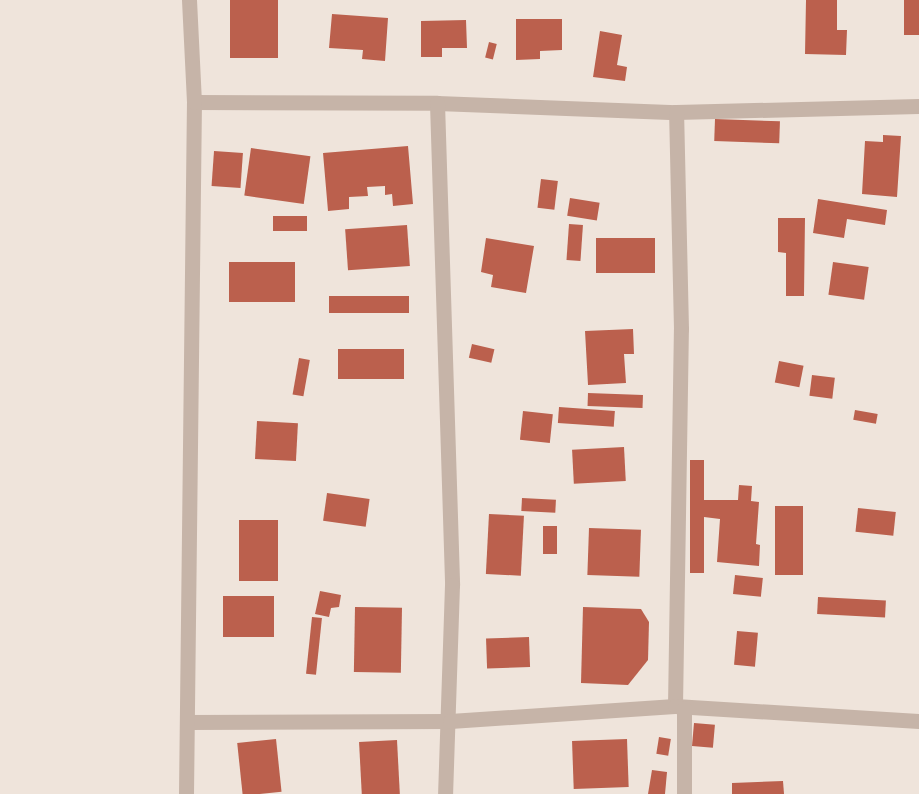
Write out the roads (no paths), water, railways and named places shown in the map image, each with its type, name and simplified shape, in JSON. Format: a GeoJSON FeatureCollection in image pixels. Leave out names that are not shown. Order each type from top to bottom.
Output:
{"type":"FeatureCollection","features":[{"type":"Feature","properties":{"kind":"street"},"geometry":{"type":"LineString","coordinates":[[186,794],[194,102],[189,0]]}},
{"type":"Feature","properties":{"kind":"street"},"geometry":{"type":"LineString","coordinates":[[194,102],[438,103],[676,112],[919,106]]}},
{"type":"Feature","properties":{"kind":"street"},"geometry":{"type":"LineString","coordinates":[[438,103],[449,372],[450,720],[445,794]]}},
{"type":"Feature","properties":{"kind":"street"},"geometry":{"type":"LineString","coordinates":[[676,112],[681,329],[680,707],[684,794]]}},
{"type":"Feature","properties":{"kind":"street"},"geometry":{"type":"LineString","coordinates":[[187,722],[450,720],[680,707],[919,721]]}}]}
